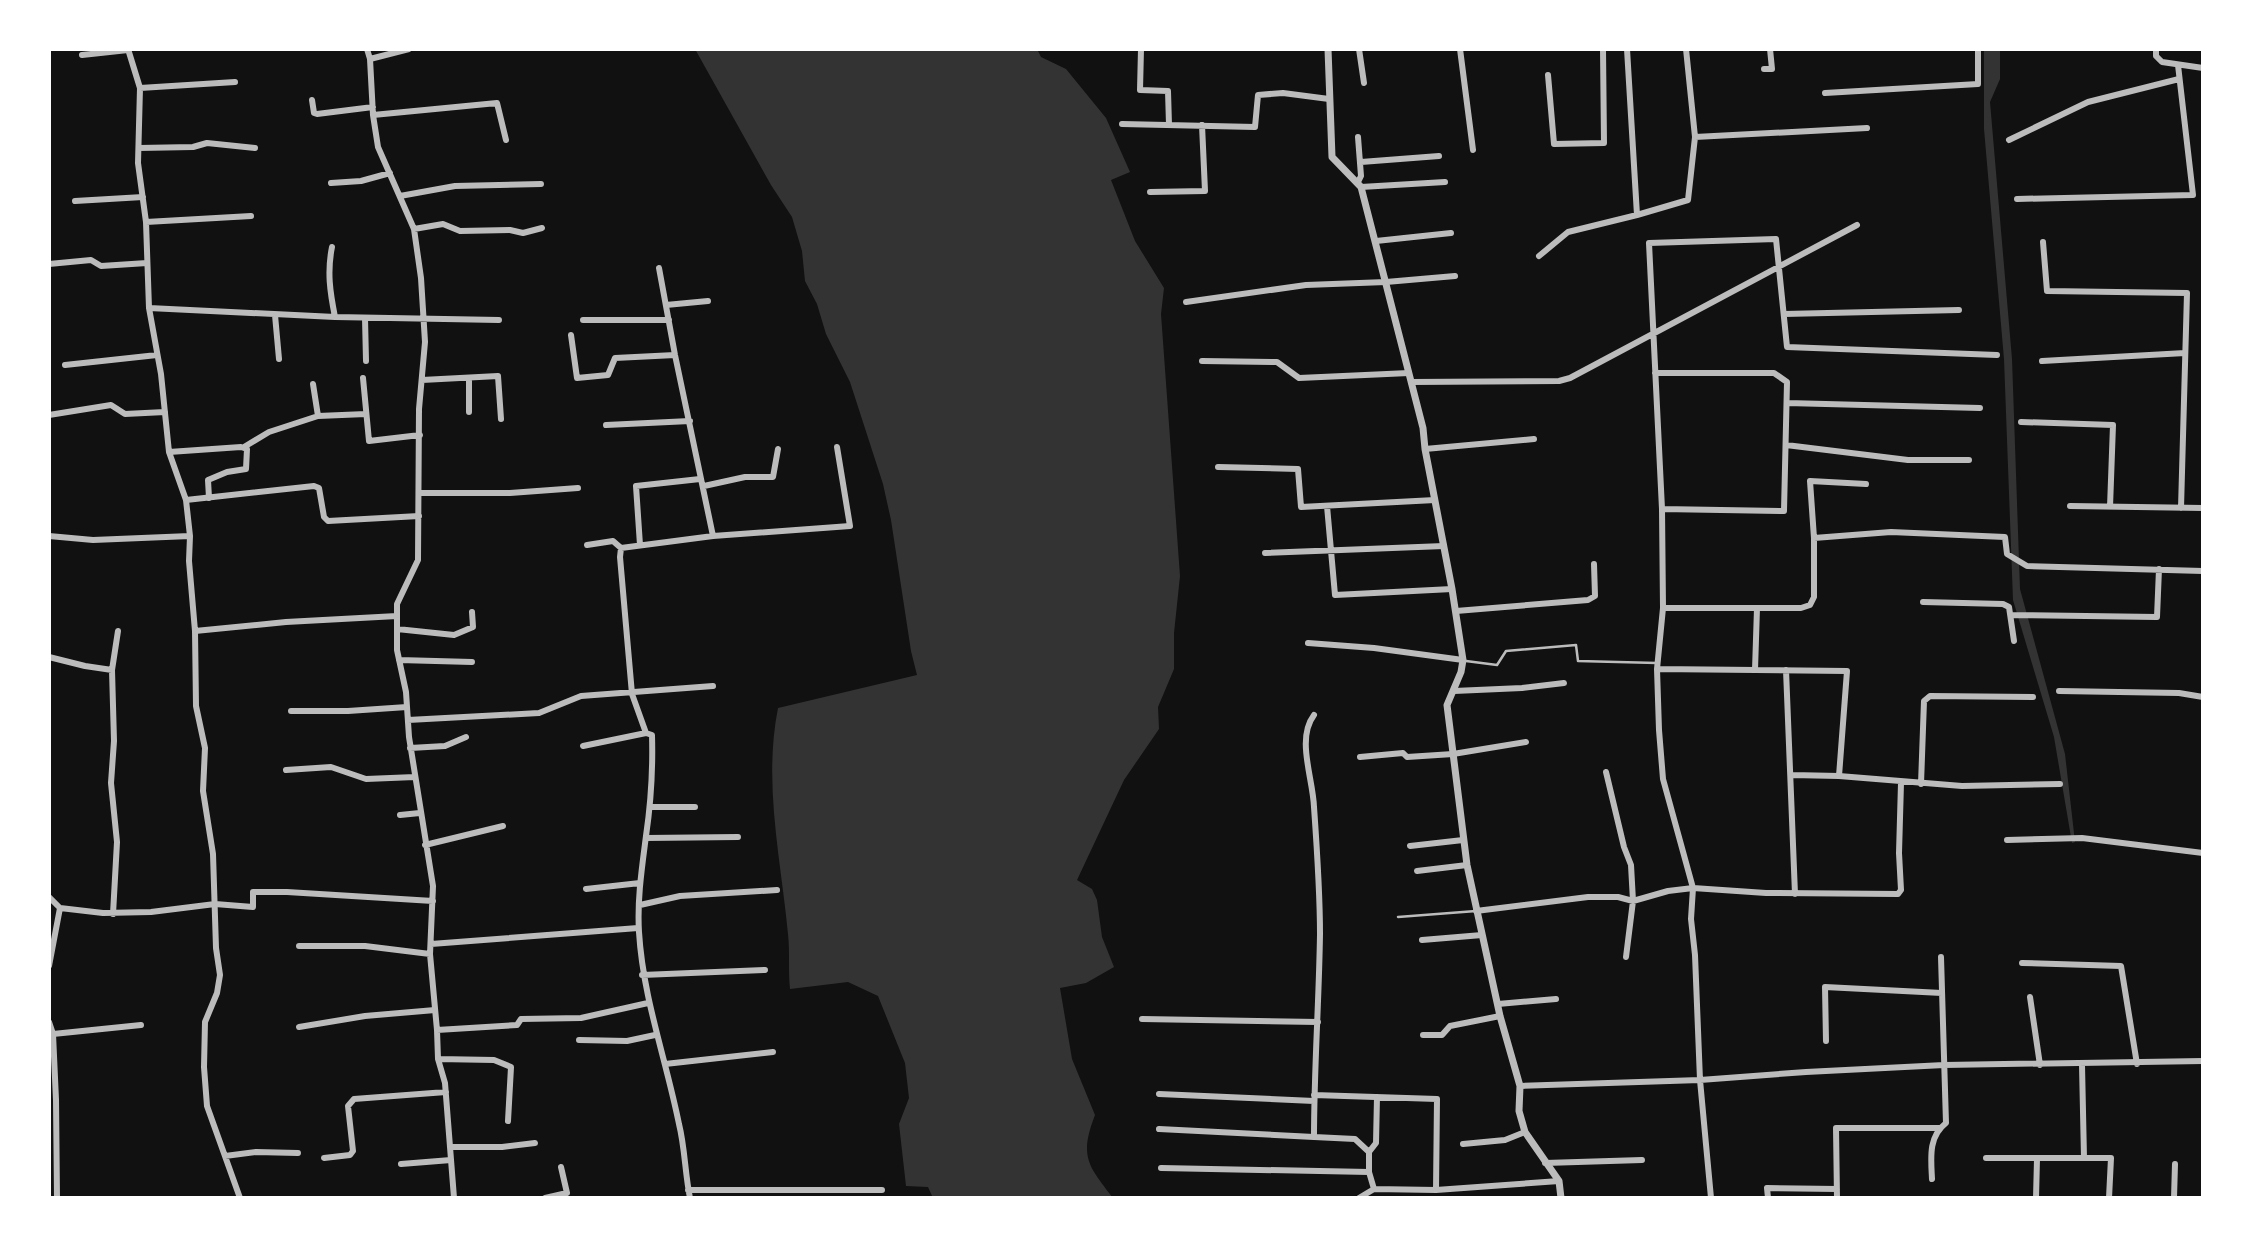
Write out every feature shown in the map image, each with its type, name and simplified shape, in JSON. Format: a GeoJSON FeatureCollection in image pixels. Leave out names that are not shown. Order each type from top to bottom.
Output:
{"type":"FeatureCollection","features":[{"type":"Feature","properties":{"kind":"street"},"geometry":{"type":"LineString","coordinates":[[82,55],[128,49],[139,88],[139,148],[146,222],[149,308],[158,355],[169,453],[186,500],[197,706],[205,748],[203,791],[213,855],[215,948],[220,975],[217,993],[205,1022],[207,1106],[240,1198]]}},
{"type":"Feature","properties":{"kind":"street"},"geometry":{"type":"LineString","coordinates":[[367,49],[378,147],[414,229],[424,319],[418,560],[397,604],[397,629],[410,748],[433,886],[430,954],[438,1030],[438,1059],[446,1092],[454,1198]]}},
{"type":"Feature","properties":{"kind":"street"},"geometry":{"type":"LineString","coordinates":[[370,59],[408,49]]}},
{"type":"Feature","properties":{"kind":"street"},"geometry":{"type":"LineString","coordinates":[[1141,49],[1140,90],[1168,91],[1169,125]]}},
{"type":"Feature","properties":{"kind":"street"},"geometry":{"type":"LineString","coordinates":[[1331,49],[1329,99],[1332,157],[1360,184],[1445,182]]}},
{"type":"Feature","properties":{"kind":"street"},"geometry":{"type":"LineString","coordinates":[[1359,49],[1364,83]]}},
{"type":"Feature","properties":{"kind":"street"},"geometry":{"type":"LineString","coordinates":[[1460,49],[1473,150]]}},
{"type":"Feature","properties":{"kind":"street"},"geometry":{"type":"LineString","coordinates":[[1548,75],[1554,144],[1604,143],[1603,49]]}},
{"type":"Feature","properties":{"kind":"street"},"geometry":{"type":"LineString","coordinates":[[1628,49],[1637,215]]}},
{"type":"Feature","properties":{"kind":"street"},"geometry":{"type":"LineString","coordinates":[[1686,49],[1696,153]]}},
{"type":"Feature","properties":{"kind":"street"},"geometry":{"type":"LineString","coordinates":[[1764,69],[1772,69],[1770,49]]}},
{"type":"Feature","properties":{"kind":"street"},"geometry":{"type":"LineString","coordinates":[[1825,93],[1978,84],[1978,49]]}},
{"type":"Feature","properties":{"kind":"street"},"geometry":{"type":"LineString","coordinates":[[2156,49],[2156,56],[2162,62],[2203,68]]}},
{"type":"Feature","properties":{"kind":"street"},"geometry":{"type":"LineString","coordinates":[[2017,199],[2193,195],[2178,65]]}},
{"type":"Feature","properties":{"kind":"street"},"geometry":{"type":"LineString","coordinates":[[2009,140],[2088,102],[2179,79]]}},
{"type":"Feature","properties":{"kind":"street"},"geometry":{"type":"LineString","coordinates":[[139,88],[235,82]]}},
{"type":"Feature","properties":{"kind":"street"},"geometry":{"type":"LineString","coordinates":[[1122,124],[1255,127],[1258,95],[1283,93],[1329,99]]}},
{"type":"Feature","properties":{"kind":"street"},"geometry":{"type":"LineString","coordinates":[[312,100],[314,113],[317,114],[497,103],[506,141]]}},
{"type":"Feature","properties":{"kind":"street"},"geometry":{"type":"LineString","coordinates":[[1150,192],[1205,191],[1202,125]]}},
{"type":"Feature","properties":{"kind":"street"},"geometry":{"type":"LineString","coordinates":[[1695,137],[1867,128]]}},
{"type":"Feature","properties":{"kind":"street"},"geometry":{"type":"LineString","coordinates":[[1359,137],[1360,184],[1423,428],[1456,611],[1461,672],[1447,705],[1467,865],[1500,1016],[1520,1086],[1519,1111],[1525,1132],[1559,1181],[1561,1198]]}},
{"type":"Feature","properties":{"kind":"street"},"geometry":{"type":"LineString","coordinates":[[1539,256],[1568,232],[1688,200],[1695,137]]}},
{"type":"Feature","properties":{"kind":"street"},"geometry":{"type":"LineString","coordinates":[[139,148],[193,148],[207,143],[255,148]]}},
{"type":"Feature","properties":{"kind":"street"},"geometry":{"type":"LineString","coordinates":[[1361,162],[1439,156]]}},
{"type":"Feature","properties":{"kind":"street"},"geometry":{"type":"LineString","coordinates":[[331,183],[361,181],[390,173]]}},
{"type":"Feature","properties":{"kind":"street"},"geometry":{"type":"LineString","coordinates":[[400,196],[455,186],[541,184]]}},
{"type":"Feature","properties":{"kind":"street"},"geometry":{"type":"LineString","coordinates":[[75,201],[143,197]]}},
{"type":"Feature","properties":{"kind":"street"},"geometry":{"type":"LineString","coordinates":[[146,222],[251,216]]}},
{"type":"Feature","properties":{"kind":"street"},"geometry":{"type":"LineString","coordinates":[[414,229],[443,224],[460,231],[510,230],[523,233],[542,228]]}},
{"type":"Feature","properties":{"kind":"street"},"geometry":{"type":"LineString","coordinates":[[1202,361],[1277,362],[1299,378],[1410,377],[1559,381],[1570,378],[1857,225]]}},
{"type":"Feature","properties":{"kind":"street"},"geometry":{"type":"LineString","coordinates":[[1376,241],[1451,233]]}},
{"type":"Feature","properties":{"kind":"street"},"geometry":{"type":"LineString","coordinates":[[1710,1198],[1691,919],[1693,888],[1663,779],[1657,666],[1663,608],[1662,509],[1649,243],[1776,239],[1787,347],[1997,355]]}},
{"type":"Feature","properties":{"kind":"street"},"geometry":{"type":"LineString","coordinates":[[2043,242],[2047,291],[2187,293],[2181,508]]}},
{"type":"Feature","properties":{"kind":"street"},"geometry":{"type":"LineString","coordinates":[[332,247],[329,286],[335,317]]}},
{"type":"Feature","properties":{"kind":"street"},"geometry":{"type":"LineString","coordinates":[[49,264],[91,260],[101,266],[147,263]]}},
{"type":"Feature","properties":{"kind":"street"},"geometry":{"type":"LineString","coordinates":[[659,268],[713,536]]}},
{"type":"Feature","properties":{"kind":"street"},"geometry":{"type":"LineString","coordinates":[[1186,302],[1306,285],[1455,276]]}},
{"type":"Feature","properties":{"kind":"street"},"geometry":{"type":"LineString","coordinates":[[666,305],[709,301]]}},
{"type":"Feature","properties":{"kind":"street"},"geometry":{"type":"LineString","coordinates":[[149,308],[275,315],[499,320]]}},
{"type":"Feature","properties":{"kind":"street"},"geometry":{"type":"LineString","coordinates":[[1784,314],[1959,310]]}},
{"type":"Feature","properties":{"kind":"street"},"geometry":{"type":"LineString","coordinates":[[275,315],[279,359]]}},
{"type":"Feature","properties":{"kind":"street"},"geometry":{"type":"LineString","coordinates":[[365,318],[366,361]]}},
{"type":"Feature","properties":{"kind":"street"},"geometry":{"type":"LineString","coordinates":[[583,320],[669,320]]}},
{"type":"Feature","properties":{"kind":"street"},"geometry":{"type":"LineString","coordinates":[[571,335],[577,378],[608,375],[615,358],[675,355]]}},
{"type":"Feature","properties":{"kind":"street"},"geometry":{"type":"LineString","coordinates":[[2042,361],[2185,353]]}},
{"type":"Feature","properties":{"kind":"street"},"geometry":{"type":"LineString","coordinates":[[65,365],[158,355]]}},
{"type":"Feature","properties":{"kind":"street"},"geometry":{"type":"LineString","coordinates":[[1655,373],[1774,373],[1787,382],[1784,511],[1662,509]]}},
{"type":"Feature","properties":{"kind":"street"},"geometry":{"type":"LineString","coordinates":[[422,380],[498,376],[501,419]]}},
{"type":"Feature","properties":{"kind":"street"},"geometry":{"type":"LineString","coordinates":[[363,378],[369,440],[420,435]]}},
{"type":"Feature","properties":{"kind":"street"},"geometry":{"type":"LineString","coordinates":[[469,378],[469,412]]}},
{"type":"Feature","properties":{"kind":"street"},"geometry":{"type":"LineString","coordinates":[[313,384],[318,416]]}},
{"type":"Feature","properties":{"kind":"street"},"geometry":{"type":"LineString","coordinates":[[1787,404],[1980,408]]}},
{"type":"Feature","properties":{"kind":"street"},"geometry":{"type":"LineString","coordinates":[[49,415],[111,405],[125,414],[165,412]]}},
{"type":"Feature","properties":{"kind":"street"},"geometry":{"type":"LineString","coordinates":[[169,453],[244,447],[269,432],[318,416],[366,414]]}},
{"type":"Feature","properties":{"kind":"street"},"geometry":{"type":"LineString","coordinates":[[606,425],[690,421]]}},
{"type":"Feature","properties":{"kind":"street"},"geometry":{"type":"LineString","coordinates":[[2021,422],[2113,425],[2110,507]]}},
{"type":"Feature","properties":{"kind":"street"},"geometry":{"type":"LineString","coordinates":[[1425,449],[1534,439]]}},
{"type":"Feature","properties":{"kind":"street"},"geometry":{"type":"LineString","coordinates":[[1786,445],[1908,460],[1969,460]]}},
{"type":"Feature","properties":{"kind":"street"},"geometry":{"type":"LineString","coordinates":[[209,498],[208,480],[227,472],[246,469],[248,452],[244,447]]}},
{"type":"Feature","properties":{"kind":"street"},"geometry":{"type":"LineString","coordinates":[[621,548],[713,536],[850,526],[837,447]]}},
{"type":"Feature","properties":{"kind":"street"},"geometry":{"type":"LineString","coordinates":[[640,545],[636,486],[773,477],[778,449]]}},
{"type":"Feature","properties":{"kind":"street"},"geometry":{"type":"LineString","coordinates":[[1217,467],[1298,469],[1301,507],[1435,500]]}},
{"type":"Feature","properties":{"kind":"street"},"geometry":{"type":"LineString","coordinates":[[1663,608],[1801,608],[1810,605],[1814,597],[1810,481],[1866,484]]}},
{"type":"Feature","properties":{"kind":"street"},"geometry":{"type":"LineString","coordinates":[[186,500],[314,486],[320,490],[324,517],[328,521],[419,516]]}},
{"type":"Feature","properties":{"kind":"street"},"geometry":{"type":"LineString","coordinates":[[420,493],[510,493],[578,488]]}},
{"type":"Feature","properties":{"kind":"street"},"geometry":{"type":"LineString","coordinates":[[1327,506],[1335,595],[1452,589]]}},
{"type":"Feature","properties":{"kind":"street"},"geometry":{"type":"LineString","coordinates":[[2070,506],[2203,508]]}},
{"type":"Feature","properties":{"kind":"street"},"geometry":{"type":"LineString","coordinates":[[1814,538],[1891,532],[2005,537],[2007,554],[2027,566],[2203,571]]}},
{"type":"Feature","properties":{"kind":"street"},"geometry":{"type":"LineString","coordinates":[[49,536],[93,540],[190,536]]}},
{"type":"Feature","properties":{"kind":"street"},"geometry":{"type":"LineString","coordinates":[[587,545],[613,541],[621,548]]}},
{"type":"Feature","properties":{"kind":"street"},"geometry":{"type":"LineString","coordinates":[[1265,552],[1444,546]]}},
{"type":"Feature","properties":{"kind":"street"},"geometry":{"type":"LineString","coordinates":[[621,548],[632,694],[646,733]]}},
{"type":"Feature","properties":{"kind":"street"},"geometry":{"type":"LineString","coordinates":[[1456,611],[1588,600],[1595,596],[1594,564]]}},
{"type":"Feature","properties":{"kind":"street"},"geometry":{"type":"LineString","coordinates":[[2012,615],[2157,617],[2159,569]]}},
{"type":"Feature","properties":{"kind":"street"},"geometry":{"type":"LineString","coordinates":[[1923,602],[2003,604],[2009,607],[2012,615],[2014,641]]}},
{"type":"Feature","properties":{"kind":"street"},"geometry":{"type":"LineString","coordinates":[[1755,670],[1757,608]]}},
{"type":"Feature","properties":{"kind":"street"},"geometry":{"type":"LineString","coordinates":[[397,629],[454,635],[473,627],[472,612]]}},
{"type":"Feature","properties":{"kind":"street"},"geometry":{"type":"LineString","coordinates":[[195,631],[286,622],[397,616]]}},
{"type":"Feature","properties":{"kind":"street"},"geometry":{"type":"LineString","coordinates":[[113,914],[117,842],[111,783],[114,741],[112,670],[118,631]]}},
{"type":"Feature","properties":{"kind":"street"},"geometry":{"type":"LineString","coordinates":[[1308,643],[1374,648],[1462,660]]}},
{"type":"Feature","properties":{"kind":"street"},"geometry":{"type":"LineString","coordinates":[[49,657],[112,670]]}},
{"type":"Feature","properties":{"kind":"street"},"geometry":{"type":"LineString","coordinates":[[399,660],[472,662]]}},
{"type":"Feature","properties":{"kind":"street"},"geometry":{"type":"LineString","coordinates":[[1657,666],[1847,671],[1839,776]]}},
{"type":"Feature","properties":{"kind":"street"},"geometry":{"type":"LineString","coordinates":[[1787,670],[1795,894]]}},
{"type":"Feature","properties":{"kind":"street"},"geometry":{"type":"LineString","coordinates":[[1454,691],[1564,683]]}},
{"type":"Feature","properties":{"kind":"street"},"geometry":{"type":"LineString","coordinates":[[408,720],[538,713],[581,696],[713,686]]}},
{"type":"Feature","properties":{"kind":"street"},"geometry":{"type":"LineString","coordinates":[[2059,691],[2179,694],[2203,698]]}},
{"type":"Feature","properties":{"kind":"street"},"geometry":{"type":"LineString","coordinates":[[1921,784],[1924,701],[1930,696],[2033,697]]}},
{"type":"Feature","properties":{"kind":"street"},"geometry":{"type":"LineString","coordinates":[[291,711],[407,707]]}},
{"type":"Feature","properties":{"kind":"street"},"geometry":{"type":"LineString","coordinates":[[1314,715],[1306,726],[1317,846],[1320,932],[1314,1137]]}},
{"type":"Feature","properties":{"kind":"street"},"geometry":{"type":"LineString","coordinates":[[583,746],[646,733],[652,735],[653,770],[640,883],[638,928],[642,975],[680,1128],[690,1198]]}},
{"type":"Feature","properties":{"kind":"street"},"geometry":{"type":"LineString","coordinates":[[410,748],[445,746],[466,737]]}},
{"type":"Feature","properties":{"kind":"street"},"geometry":{"type":"LineString","coordinates":[[1360,757],[1403,753],[1407,757],[1453,754],[1526,742]]}},
{"type":"Feature","properties":{"kind":"street"},"geometry":{"type":"LineString","coordinates":[[286,770],[331,767],[366,779],[415,777]]}},
{"type":"Feature","properties":{"kind":"street"},"geometry":{"type":"LineString","coordinates":[[1606,772],[1631,865],[1633,901],[1626,957]]}},
{"type":"Feature","properties":{"kind":"street"},"geometry":{"type":"LineString","coordinates":[[1792,775],[1962,786],[2060,784]]}},
{"type":"Feature","properties":{"kind":"street"},"geometry":{"type":"LineString","coordinates":[[1476,911],[1588,897],[1618,897],[1633,901],[1668,891],[1693,888],[1795,894],[1898,894],[1901,890],[1901,783]]}},
{"type":"Feature","properties":{"kind":"street"},"geometry":{"type":"LineString","coordinates":[[650,807],[695,807]]}},
{"type":"Feature","properties":{"kind":"street"},"geometry":{"type":"LineString","coordinates":[[400,816],[421,813]]}},
{"type":"Feature","properties":{"kind":"street"},"geometry":{"type":"LineString","coordinates":[[425,845],[503,826]]}},
{"type":"Feature","properties":{"kind":"street"},"geometry":{"type":"LineString","coordinates":[[646,838],[738,836]]}},
{"type":"Feature","properties":{"kind":"street"},"geometry":{"type":"LineString","coordinates":[[2007,839],[2082,838],[2203,853]]}},
{"type":"Feature","properties":{"kind":"street"},"geometry":{"type":"LineString","coordinates":[[1410,846],[1463,839]]}},
{"type":"Feature","properties":{"kind":"street"},"geometry":{"type":"LineString","coordinates":[[1417,871],[1467,865]]}},
{"type":"Feature","properties":{"kind":"street"},"geometry":{"type":"LineString","coordinates":[[586,889],[640,883]]}},
{"type":"Feature","properties":{"kind":"street"},"geometry":{"type":"LineString","coordinates":[[640,905],[680,896],[777,890]]}},
{"type":"Feature","properties":{"kind":"street"},"geometry":{"type":"LineString","coordinates":[[49,897],[60,908],[113,914],[215,904],[253,907],[253,892],[433,901]]}},
{"type":"Feature","properties":{"kind":"street"},"geometry":{"type":"LineString","coordinates":[[49,966],[60,908]]}},
{"type":"Feature","properties":{"kind":"street"},"geometry":{"type":"LineString","coordinates":[[431,944],[638,928]]}},
{"type":"Feature","properties":{"kind":"street"},"geometry":{"type":"LineString","coordinates":[[1422,940],[1482,935]]}},
{"type":"Feature","properties":{"kind":"street"},"geometry":{"type":"LineString","coordinates":[[299,946],[365,946],[430,954]]}},
{"type":"Feature","properties":{"kind":"street"},"geometry":{"type":"LineString","coordinates":[[1932,1179],[1931,1145],[1940,1128],[1946,1123],[1941,957]]}},
{"type":"Feature","properties":{"kind":"street"},"geometry":{"type":"LineString","coordinates":[[2022,963],[2121,966],[2137,1064]]}},
{"type":"Feature","properties":{"kind":"street"},"geometry":{"type":"LineString","coordinates":[[642,975],[765,970]]}},
{"type":"Feature","properties":{"kind":"street"},"geometry":{"type":"LineString","coordinates":[[1826,1041],[1825,987],[1942,992]]}},
{"type":"Feature","properties":{"kind":"street"},"geometry":{"type":"LineString","coordinates":[[2030,997],[2040,1065]]}},
{"type":"Feature","properties":{"kind":"street"},"geometry":{"type":"LineString","coordinates":[[1498,1004],[1556,999]]}},
{"type":"Feature","properties":{"kind":"street"},"geometry":{"type":"LineString","coordinates":[[438,1030],[517,1025],[521,1019],[580,1018],[648,1003]]}},
{"type":"Feature","properties":{"kind":"street"},"geometry":{"type":"LineString","coordinates":[[299,1027],[365,1016],[435,1010]]}},
{"type":"Feature","properties":{"kind":"street"},"geometry":{"type":"LineString","coordinates":[[1423,1035],[1442,1035],[1450,1026],[1500,1016]]}},
{"type":"Feature","properties":{"kind":"street"},"geometry":{"type":"LineString","coordinates":[[1142,1019],[1318,1022]]}},
{"type":"Feature","properties":{"kind":"street"},"geometry":{"type":"LineString","coordinates":[[49,1023],[53,1034],[57,1198]]}},
{"type":"Feature","properties":{"kind":"street"},"geometry":{"type":"LineString","coordinates":[[53,1034],[141,1025]]}},
{"type":"Feature","properties":{"kind":"street"},"geometry":{"type":"LineString","coordinates":[[579,1040],[626,1041],[655,1035]]}},
{"type":"Feature","properties":{"kind":"street"},"geometry":{"type":"LineString","coordinates":[[665,1064],[773,1052]]}},
{"type":"Feature","properties":{"kind":"street"},"geometry":{"type":"LineString","coordinates":[[438,1059],[495,1060],[511,1066],[508,1121]]}},
{"type":"Feature","properties":{"kind":"street"},"geometry":{"type":"LineString","coordinates":[[1520,1086],[1700,1080],[1944,1065],[2082,1065],[2203,1061]]}},
{"type":"Feature","properties":{"kind":"street"},"geometry":{"type":"LineString","coordinates":[[2082,1065],[2084,1158]]}},
{"type":"Feature","properties":{"kind":"street"},"geometry":{"type":"LineString","coordinates":[[324,1158],[353,1152],[348,1106],[354,1099],[446,1092]]}},
{"type":"Feature","properties":{"kind":"street"},"geometry":{"type":"LineString","coordinates":[[1159,1094],[1437,1099],[1436,1190]]}},
{"type":"Feature","properties":{"kind":"street"},"geometry":{"type":"LineString","coordinates":[[1374,1189],[1369,1172],[1369,1152],[1377,1143],[1377,1097]]}},
{"type":"Feature","properties":{"kind":"street"},"geometry":{"type":"LineString","coordinates":[[1837,1198],[1836,1128],[1940,1128]]}},
{"type":"Feature","properties":{"kind":"street"},"geometry":{"type":"LineString","coordinates":[[1159,1129],[1355,1139],[1369,1152]]}},
{"type":"Feature","properties":{"kind":"street"},"geometry":{"type":"LineString","coordinates":[[1464,1144],[1505,1140],[1525,1132]]}},
{"type":"Feature","properties":{"kind":"street"},"geometry":{"type":"LineString","coordinates":[[450,1147],[502,1147],[535,1143]]}},
{"type":"Feature","properties":{"kind":"street"},"geometry":{"type":"LineString","coordinates":[[225,1156],[256,1152],[298,1153]]}},
{"type":"Feature","properties":{"kind":"street"},"geometry":{"type":"LineString","coordinates":[[1986,1157],[2110,1158],[2109,1198]]}},
{"type":"Feature","properties":{"kind":"street"},"geometry":{"type":"LineString","coordinates":[[2036,1198],[2037,1159]]}},
{"type":"Feature","properties":{"kind":"street"},"geometry":{"type":"LineString","coordinates":[[401,1164],[452,1160]]}},
{"type":"Feature","properties":{"kind":"street"},"geometry":{"type":"LineString","coordinates":[[1545,1163],[1642,1160]]}},
{"type":"Feature","properties":{"kind":"street"},"geometry":{"type":"LineString","coordinates":[[2174,1198],[2175,1164]]}},
{"type":"Feature","properties":{"kind":"street"},"geometry":{"type":"LineString","coordinates":[[545,1198],[567,1193],[561,1167]]}},
{"type":"Feature","properties":{"kind":"street"},"geometry":{"type":"LineString","coordinates":[[1161,1168],[1369,1172]]}},
{"type":"Feature","properties":{"kind":"street"},"geometry":{"type":"LineString","coordinates":[[1359,1198],[1374,1189],[1436,1190],[1559,1181]]}},
{"type":"Feature","properties":{"kind":"street"},"geometry":{"type":"LineString","coordinates":[[1768,1198],[1767,1188],[1837,1189]]}},
{"type":"Feature","properties":{"kind":"street"},"geometry":{"type":"LineString","coordinates":[[688,1190],[882,1190]]}},
{"type":"Feature","properties":{"kind":"street"},"geometry":{"type":"LineString","coordinates":[[1413,1190],[1413,1198]]}},
{"type":"Feature","properties":{"kind":"lane"},"geometry":{"type":"LineString","coordinates":[[1462,660],[1497,666],[1506,651],[1576,645],[1578,660],[1657,666]]}},
{"type":"Feature","properties":{"kind":"lane"},"geometry":{"type":"LineString","coordinates":[[1398,917],[1476,911]]}},
{"type":"Feature","properties":{"kind":"shaded area"},"geometry":{"type":"Polygon","coordinates":[[[695,49],[1037,49],[1041,57],[1066,69],[1106,118],[1130,172],[1111,180],[1135,241],[1164,288],[1161,314],[1180,576],[1174,633],[1174,669],[1158,707],[1159,729],[1124,780],[1077,880],[1092,889],[1097,900],[1102,937],[1114,967],[1086,983],[1060,988],[1072,1059],[1095,1115],[1088,1141],[1089,1160],[1097,1177],[1113,1198],[933,1198],[928,1187],[906,1186],[899,1124],[909,1098],[905,1063],[878,996],[848,982],[790,989],[788,934],[773,793],[772,765],[778,708],[917,675],[883,484],[850,382],[826,334],[817,304],[805,281],[802,251],[792,217],[771,185],[695,49]]]}},
{"type":"Feature","properties":{"kind":"shaded area"},"geometry":{"type":"Polygon","coordinates":[[[1984,49],[2000,49],[2000,79],[1990,102],[2012,359],[2020,589],[2065,754],[2075,842],[2072,843],[2054,737],[2013,600],[2004,359],[1984,129],[1984,49]]]}}]}
